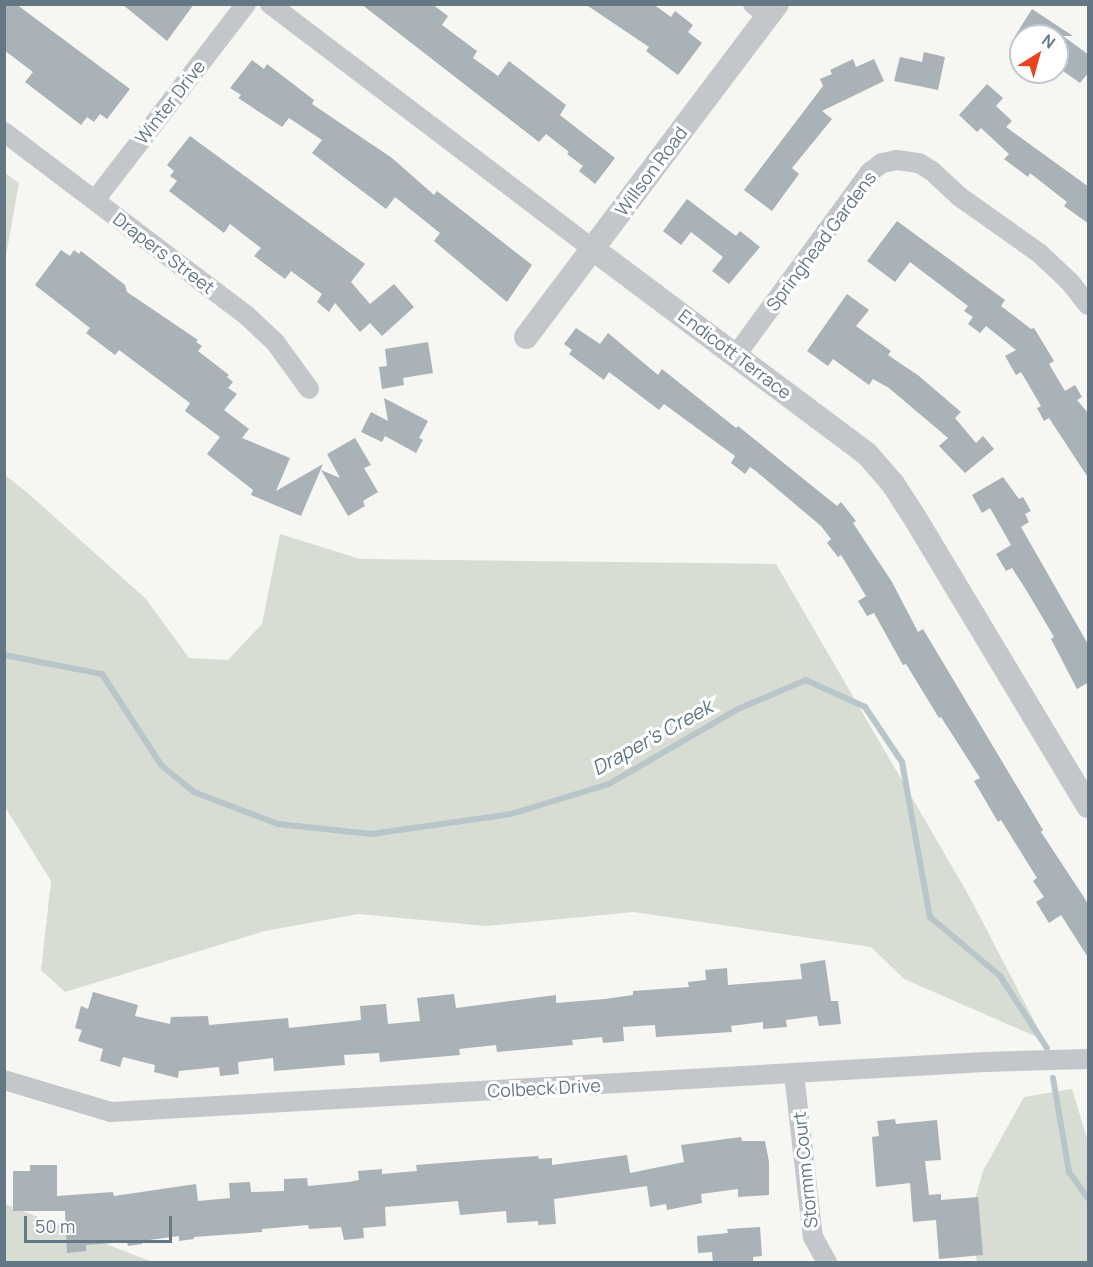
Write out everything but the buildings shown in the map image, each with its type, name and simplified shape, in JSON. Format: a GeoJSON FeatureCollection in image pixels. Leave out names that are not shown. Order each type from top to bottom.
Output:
{"type":"FeatureCollection","features":[{"type":"Feature","properties":{"kind":"street","name":"Winter Drive"},"geometry":{"type":"LineString","coordinates":[[95,200],[246,4]]}},
{"type":"Feature","properties":{"kind":"street","name":"Endicott Terrace"},"geometry":{"type":"LineString","coordinates":[[270,4],[851,442],[893,484],[1089,806]]}},
{"type":"Feature","properties":{"kind":"street","name":"Willson Road"},"geometry":{"type":"LineString","coordinates":[[526,338],[593,249],[766,8]]}},
{"type":"Feature","properties":{"kind":"street","name":"Drapers Street"},"geometry":{"type":"LineString","coordinates":[[4,132],[246,315],[275,342],[309,389]]}},
{"type":"Feature","properties":{"kind":"street","name":"Springhead Gardens"},"geometry":{"type":"LineString","coordinates":[[736,355],[870,172],[890,161],[912,161],[926,167],[960,197],[1038,253],[1089,304]]}},
{"type":"Feature","properties":{"kind":"street","name":"Colbeck Drive"},"geometry":{"type":"LineString","coordinates":[[4,1080],[111,1112],[985,1062],[1089,1059]]}},
{"type":"Feature","properties":{"kind":"street","name":"Stormm Court"},"geometry":{"type":"LineString","coordinates":[[794,1074],[813,1237],[827,1263]]}},
{"type":"Feature","properties":{"kind":"shaded area"},"geometry":{"type":"Polygon","coordinates":[[[5,173],[19,183],[5,261],[5,173]]]}},
{"type":"Feature","properties":{"kind":"shaded area"},"geometry":{"type":"Polygon","coordinates":[[[5,475],[146,599],[189,658],[228,660],[262,624],[280,534],[360,559],[776,564],[968,894],[1044,1040],[904,979],[871,947],[634,912],[486,926],[358,914],[265,931],[65,992],[41,970],[51,881],[5,807],[5,475]]]}},
{"type":"Feature","properties":{"kind":"shaded area"},"geometry":{"type":"Polygon","coordinates":[[[1072,1089],[1088,1142],[1088,1262],[977,1262],[970,1218],[983,1171],[1024,1097],[1072,1089]]]}},
{"type":"Feature","properties":{"kind":"shaded area"},"geometry":{"type":"Polygon","coordinates":[[[5,1204],[152,1262],[5,1262],[5,1204]]]}},
{"type":"Feature","properties":{"kind":"waterway","name":"Draper's Creek"},"geometry":{"type":"LineString","coordinates":[[4,655],[102,674],[162,766],[194,792],[278,824],[371,834],[511,814],[609,784],[738,709],[806,680],[865,707],[902,762],[930,917],[1000,976],[1047,1048]]}},
{"type":"Feature","properties":{"kind":"waterway","name":"Draper's Creek"},"geometry":{"type":"LineString","coordinates":[[1053,1078],[1069,1172],[1088,1198]]}}]}
